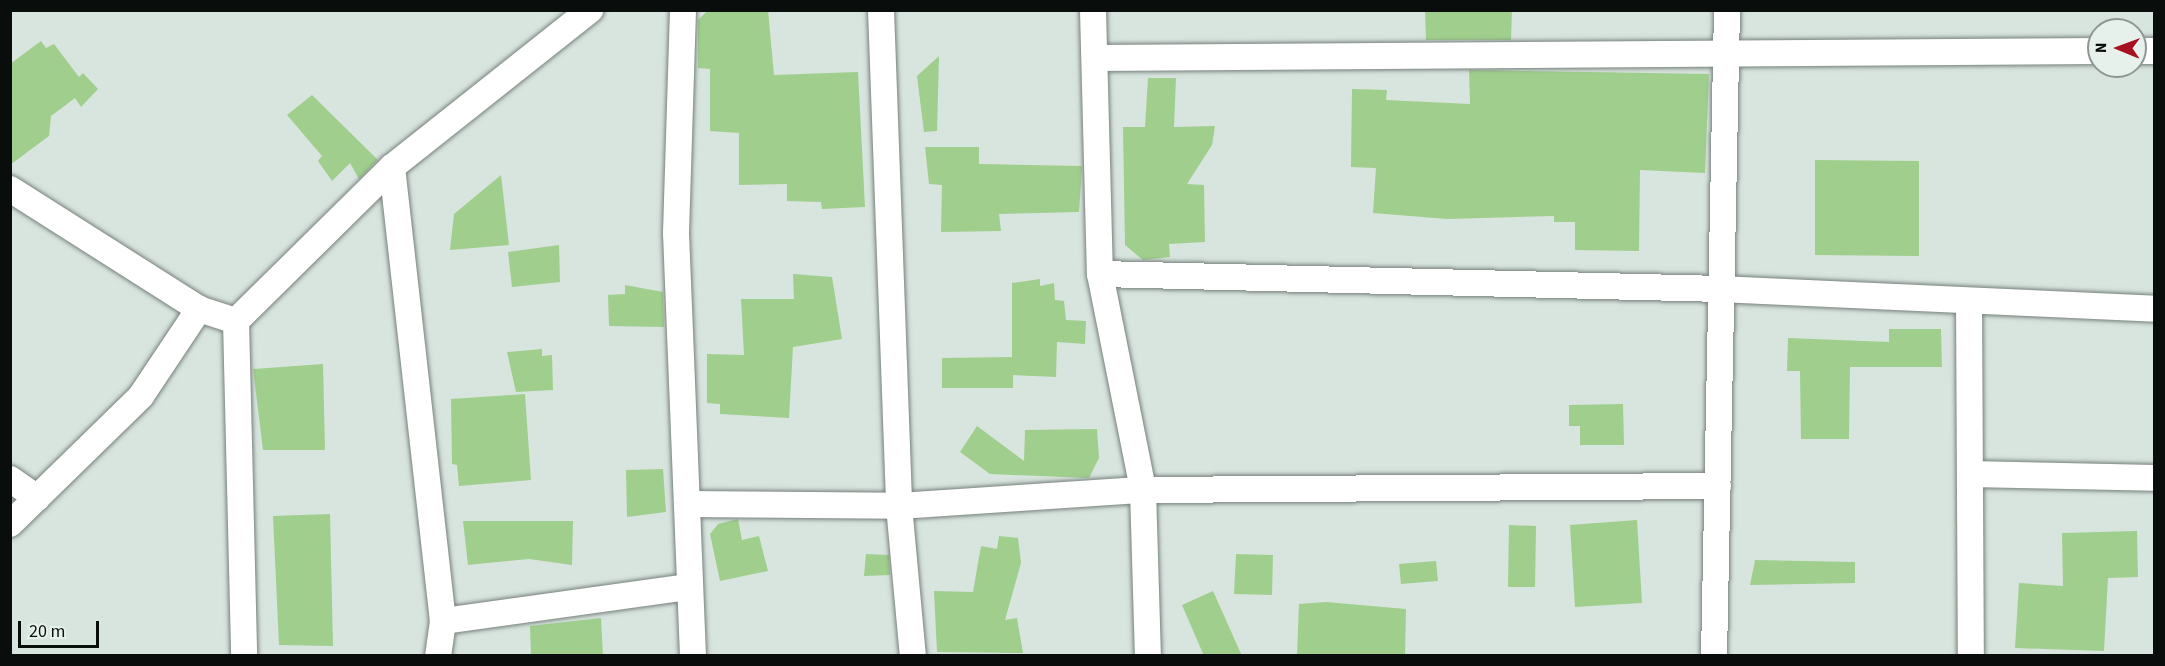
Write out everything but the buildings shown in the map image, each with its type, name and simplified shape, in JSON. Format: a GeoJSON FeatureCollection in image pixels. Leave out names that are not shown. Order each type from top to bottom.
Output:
{"type":"FeatureCollection","features":[{"type":"Feature","properties":{"kind":"street"},"geometry":{"type":"LineString","coordinates":[[244,656],[236,321],[392,167],[590,10]]}},
{"type":"Feature","properties":{"kind":"street"},"geometry":{"type":"LineString","coordinates":[[683,10],[676,233],[689,504],[689,587],[693,656]]}},
{"type":"Feature","properties":{"kind":"street"},"geometry":{"type":"LineString","coordinates":[[881,10],[899,506],[913,656]]}},
{"type":"Feature","properties":{"kind":"street"},"geometry":{"type":"LineString","coordinates":[[1093,10],[1100,274],[1143,490],[1148,656]]}},
{"type":"Feature","properties":{"kind":"street"},"geometry":{"type":"LineString","coordinates":[[1714,656],[1726,10]]}},
{"type":"Feature","properties":{"kind":"street"},"geometry":{"type":"LineString","coordinates":[[1096,58],[2087,51]]}},
{"type":"Feature","properties":{"kind":"street"},"geometry":{"type":"LineString","coordinates":[[392,167],[443,621],[438,656]]}},
{"type":"Feature","properties":{"kind":"street"},"geometry":{"type":"LineString","coordinates":[[10,189],[199,309],[236,321]]}},
{"type":"Feature","properties":{"kind":"street"},"geometry":{"type":"LineString","coordinates":[[1100,274],[1721,289],[2154,309]]}},
{"type":"Feature","properties":{"kind":"street"},"geometry":{"type":"LineString","coordinates":[[1969,301],[1971,656]]}},
{"type":"Feature","properties":{"kind":"street"},"geometry":{"type":"LineString","coordinates":[[10,524],[141,396],[199,309]]}},
{"type":"Feature","properties":{"kind":"street"},"geometry":{"type":"LineString","coordinates":[[1970,474],[2154,478]]}},
{"type":"Feature","properties":{"kind":"street"},"geometry":{"type":"LineString","coordinates":[[10,479],[37,498]]}},
{"type":"Feature","properties":{"kind":"street"},"geometry":{"type":"LineString","coordinates":[[689,504],[899,506],[1143,490],[1718,486]]}},
{"type":"Feature","properties":{"kind":"street"},"geometry":{"type":"LineString","coordinates":[[443,621],[689,587]]}}]}
